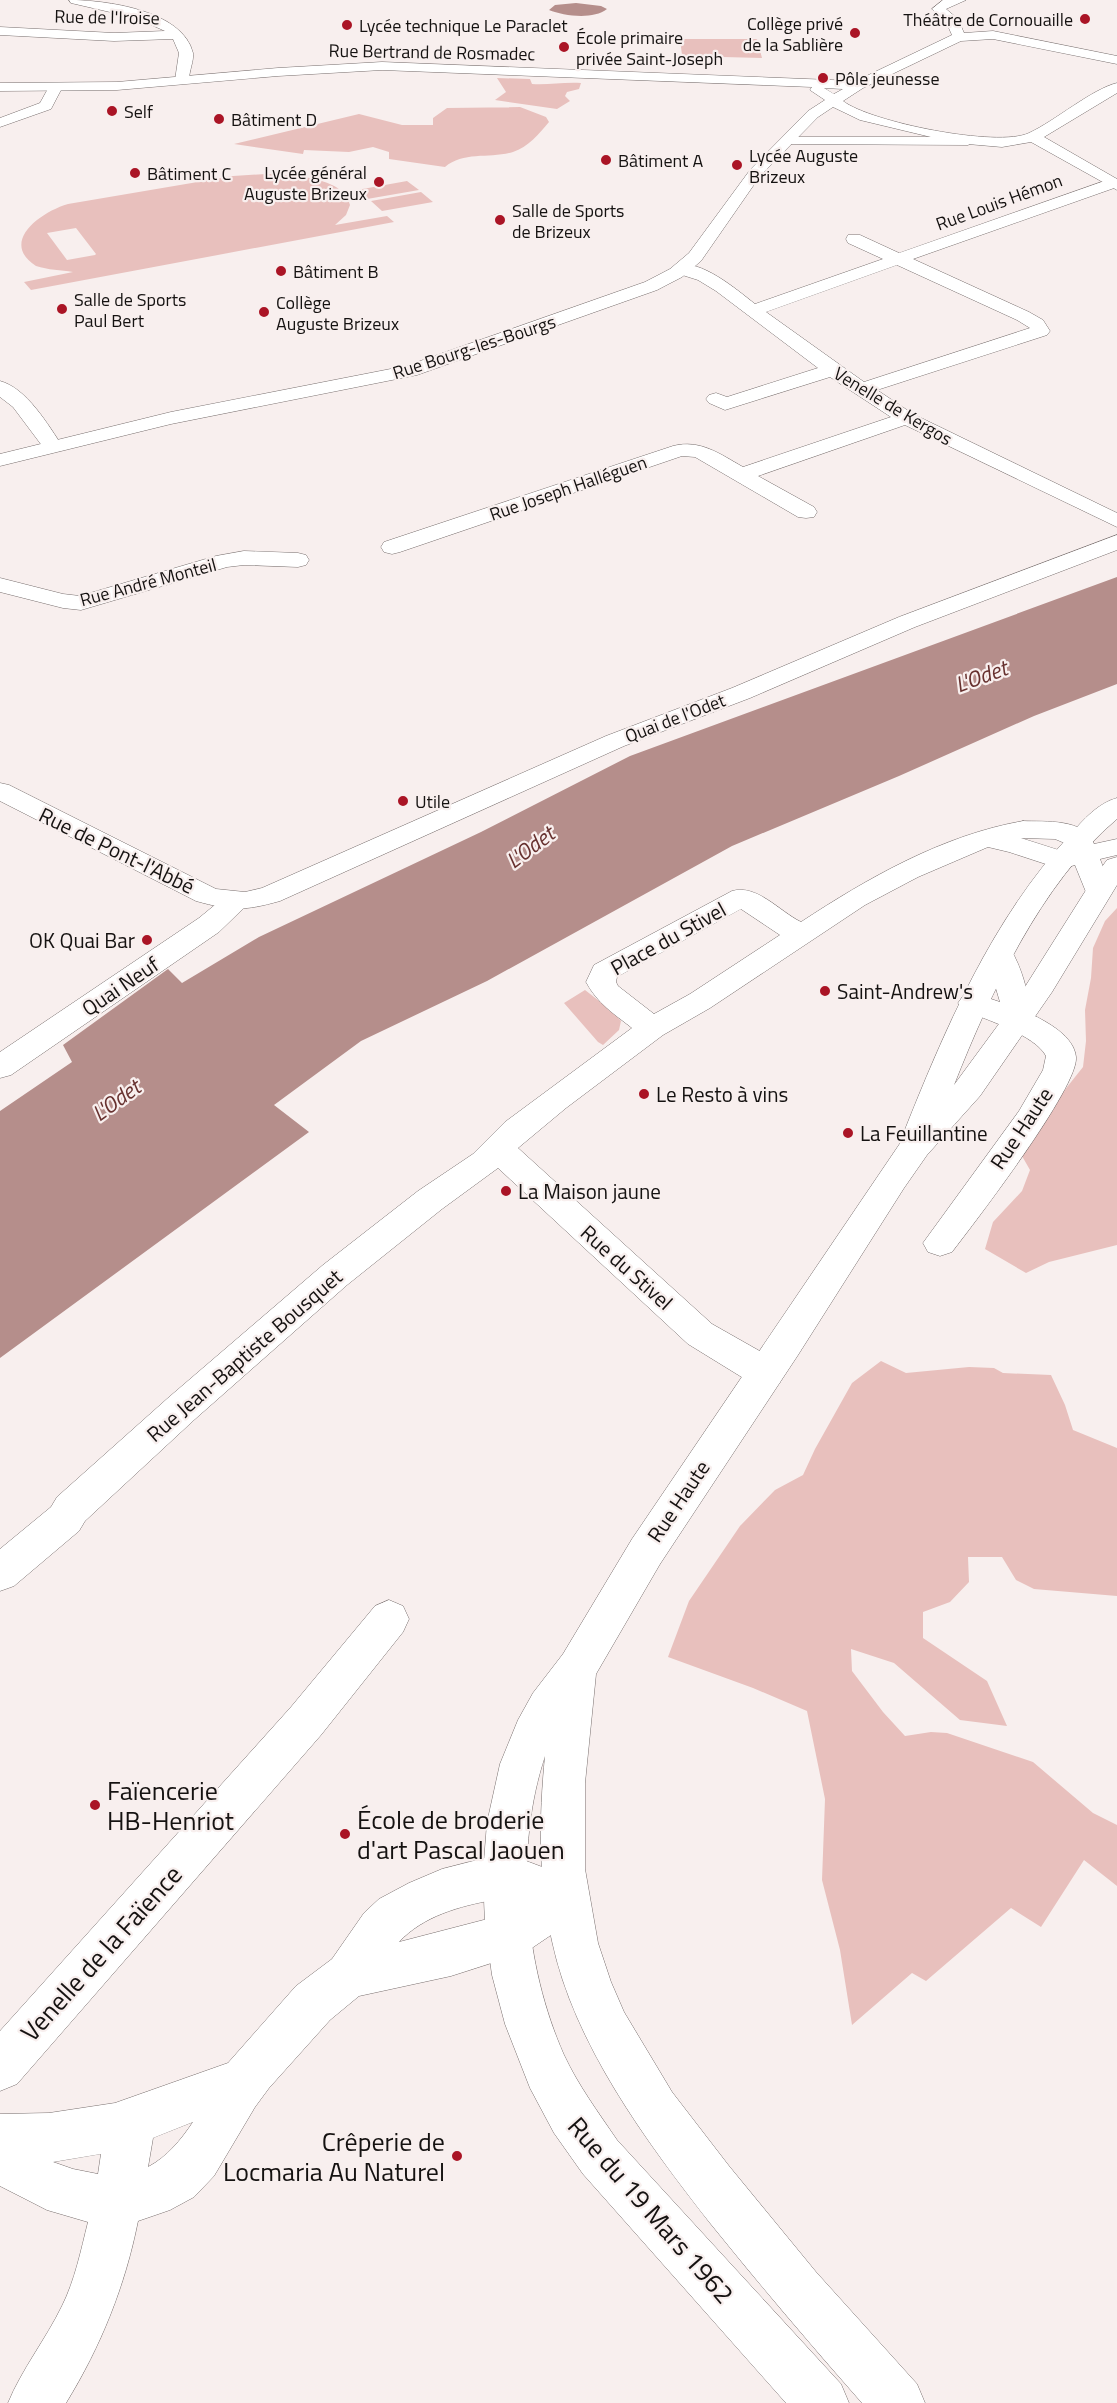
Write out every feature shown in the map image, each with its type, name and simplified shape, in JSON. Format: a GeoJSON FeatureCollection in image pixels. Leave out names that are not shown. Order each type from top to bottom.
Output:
{"type":"FeatureCollection","features":[{"type":"Feature","properties":{"kind":"street"},"geometry":{"type":"LineString","coordinates":[[75,0],[150,19],[168,26],[178,35],[187,56],[182,81]]}},
{"type":"Feature","properties":{"kind":"street"},"geometry":{"type":"LineString","coordinates":[[960,0],[939,8],[940,13],[953,22],[959,37],[997,35],[1117,60]]}},
{"type":"Feature","properties":{"kind":"street","name":"Rue de l'Iroise"},"geometry":{"type":"LineString","coordinates":[[0,31],[105,37],[178,35]]}},
{"type":"Feature","properties":{"kind":"street","name":"Rue Bourg-les-Bourgs"},"geometry":{"type":"LineString","coordinates":[[0,460],[171,418],[410,371],[632,294],[660,282],[682,269],[700,250],[755,173],[806,120],[858,85],[959,37]]}},
{"type":"Feature","properties":{"kind":"street","name":"Rue Bertrand de Rosmadec"},"geometry":{"type":"LineString","coordinates":[[0,87],[117,86],[278,72],[382,66],[858,85]]}},
{"type":"Feature","properties":{"kind":"street","name":"Rue Bertrand de Rosmadec"},"geometry":{"type":"LineString","coordinates":[[792,84],[817,90],[834,99],[847,110],[861,116],[968,141]]}},
{"type":"Feature","properties":{"kind":"street"},"geometry":{"type":"LineString","coordinates":[[787,141],[1006,143],[1033,137],[1117,87]]}},
{"type":"Feature","properties":{"kind":"street"},"geometry":{"type":"LineString","coordinates":[[0,123],[46,106],[55,88]]}},
{"type":"Feature","properties":{"kind":"street"},"geometry":{"type":"LineString","coordinates":[[1033,137],[1115,184]]}},
{"type":"Feature","properties":{"kind":"street","name":"Rue Louis Hémon"},"geometry":{"type":"LineString","coordinates":[[754,310],[1115,184]]}},
{"type":"Feature","properties":{"kind":"street"},"geometry":{"type":"LineString","coordinates":[[854,239],[1023,316],[1037,324],[1041,331],[862,389]]}},
{"type":"Feature","properties":{"kind":"street","name":"Venelle de Kergos"},"geometry":{"type":"LineString","coordinates":[[682,269],[704,276],[754,310],[832,370],[906,418],[1117,521]]}},
{"type":"Feature","properties":{"kind":"street"},"geometry":{"type":"LineString","coordinates":[[726,405],[832,370]]}},
{"type":"Feature","properties":{"kind":"street"},"geometry":{"type":"LineString","coordinates":[[0,387],[20,403],[53,447]]}},
{"type":"Feature","properties":{"kind":"street"},"geometry":{"type":"LineString","coordinates":[[741,475],[906,418]]}},
{"type":"Feature","properties":{"kind":"street","name":"Rue Joseph Halléguen"},"geometry":{"type":"LineString","coordinates":[[392,547],[680,450],[700,451],[806,512]]}},
{"type":"Feature","properties":{"kind":"street","name":"Quai de l'Odet"},"geometry":{"type":"LineString","coordinates":[[237,901],[253,900],[270,895],[560,764],[741,693],[907,622],[1117,542]]}},
{"type":"Feature","properties":{"kind":"street","name":"Rue André Monteil"},"geometry":{"type":"LineString","coordinates":[[0,585],[63,602],[81,603],[224,561],[244,558],[298,560]]}},
{"type":"Feature","properties":{"kind":"street","name":"Rue de Pont-l'Abbé"},"geometry":{"type":"LineString","coordinates":[[0,791],[178,882],[216,898],[237,901]]}},
{"type":"Feature","properties":{"kind":"street","name":"Rue Haute"},"geometry":{"type":"LineString","coordinates":[[505,1878],[512,1802],[520,1769],[533,1733],[545,1712],[576,1670],[650,1543],[766,1373],[913,1149],[973,1004],[1000,955],[1075,852],[1117,806]]}},
{"type":"Feature","properties":{"kind":"street"},"geometry":{"type":"LineString","coordinates":[[497,1148],[516,1130],[608,1058],[652,1028],[700,1001],[855,899],[908,871],[1002,833],[1031,828],[1068,833],[1075,852],[1098,891]]}},
{"type":"Feature","properties":{"kind":"street"},"geometry":{"type":"LineString","coordinates":[[1075,852],[1117,847]]}},
{"type":"Feature","properties":{"kind":"street","name":"Rue Haute"},"geometry":{"type":"LineString","coordinates":[[913,1149],[955,1106],[1017,1022],[1098,891],[1117,866]]}},
{"type":"Feature","properties":{"kind":"street","name":"Place du Stivel"},"geometry":{"type":"LineString","coordinates":[[652,1028],[607,993],[601,982],[604,972],[742,897],[780,923],[802,934]]}},
{"type":"Feature","properties":{"kind":"street","name":"Quai Neuf"},"geometry":{"type":"LineString","coordinates":[[0,1067],[210,925],[237,901]]}},
{"type":"Feature","properties":{"kind":"street"},"geometry":{"type":"LineString","coordinates":[[1000,955],[1014,994],[1017,1022]]}},
{"type":"Feature","properties":{"kind":"street","name":"Rue Haute"},"geometry":{"type":"LineString","coordinates":[[940,1243],[1015,1141],[1053,1081],[1060,1064],[1061,1056],[1047,1036],[973,1004]]}},
{"type":"Feature","properties":{"kind":"street","name":"Rue du Stivel"},"geometry":{"type":"LineString","coordinates":[[497,1148],[700,1334],[766,1373]]}},
{"type":"Feature","properties":{"kind":"street","name":"Rue Jean-Baptiste Bousquet"},"geometry":{"type":"LineString","coordinates":[[0,1573],[65,1519],[71,1509],[181,1408],[317,1291],[394,1228],[484,1163],[497,1148]]}},
{"type":"Feature","properties":{"kind":"street","name":"Venelle de la Faïence"},"geometry":{"type":"LineString","coordinates":[[0,2067],[299,1730],[389,1619]]}},
{"type":"Feature","properties":{"kind":"street"},"geometry":{"type":"LineString","coordinates":[[576,1670],[564,1775],[562,1825],[566,1898],[587,1980],[617,2050],[636,2082],[692,2160],[830,2328],[898,2403]]}},
{"type":"Feature","properties":{"kind":"street"},"geometry":{"type":"LineString","coordinates":[[0,2155],[31,2177],[89,2199],[118,2201],[161,2190],[197,2160],[242,2083],[313,2004],[347,1976],[372,1939],[397,1911],[424,1898],[477,1882],[505,1878],[566,1898]]}},
{"type":"Feature","properties":{"kind":"street","name":"Rue du 19 Mars 1962"},"geometry":{"type":"LineString","coordinates":[[505,1878],[505,1908],[520,1997],[558,2097],[576,2127],[600,2157],[822,2403]]}},
{"type":"Feature","properties":{"kind":"street"},"geometry":{"type":"LineString","coordinates":[[347,1976],[451,1953],[510,1936],[566,1898]]}},
{"type":"Feature","properties":{"kind":"street"},"geometry":{"type":"LineString","coordinates":[[0,2138],[43,2138],[93,2133],[131,2123],[200,2095],[242,2083]]}},
{"type":"Feature","properties":{"kind":"street"},"geometry":{"type":"LineString","coordinates":[[35,2403],[75,2334],[92,2299],[118,2201],[131,2123]]}},
{"type":"Feature","properties":{"kind":"shaded area"},"geometry":{"type":"Polygon","coordinates":[[[680,39],[757,39],[762,58],[684,56],[680,39]]]}},
{"type":"Feature","properties":{"kind":"shaded area"},"geometry":{"type":"Polygon","coordinates":[[[497,78],[530,79],[532,84],[581,83],[579,89],[567,92],[565,96],[570,101],[557,109],[495,100],[506,92],[497,78]]]}},
{"type":"Feature","properties":{"kind":"shaded area"},"geometry":{"type":"Polygon","coordinates":[[[520,107],[546,117],[549,122],[528,143],[513,152],[469,157],[452,162],[445,167],[389,159],[389,152],[373,147],[349,152],[304,150],[303,154],[234,144],[359,114],[402,125],[433,125],[433,118],[447,108],[520,107]]]}},
{"type":"Feature","properties":{"kind":"shaded area"},"geometry":{"type":"Polygon","coordinates":[[[266,174],[315,179],[338,188],[346,195],[350,205],[346,215],[335,225],[387,216],[394,222],[31,290],[24,282],[73,272],[36,266],[26,257],[22,248],[22,239],[27,230],[45,214],[68,204],[233,176],[266,174]],[[76,228],[47,233],[67,260],[96,254],[76,228]]]}},
{"type":"Feature","properties":{"kind":"shaded area"},"geometry":{"type":"Polygon","coordinates":[[[407,181],[419,190],[367,199],[357,190],[407,181]]]}},
{"type":"Feature","properties":{"kind":"shaded area"},"geometry":{"type":"Polygon","coordinates":[[[421,192],[433,202],[382,211],[371,201],[421,192]]]}},
{"type":"Feature","properties":{"kind":"shaded area"},"geometry":{"type":"Polygon","coordinates":[[[1117,908],[1117,1245],[1049,1262],[1026,1273],[985,1249],[993,1222],[1022,1191],[1030,1170],[1022,1156],[1040,1121],[1083,1067],[1086,1041],[1085,1010],[1091,978],[1093,948],[1105,921],[1117,908]]]}},
{"type":"Feature","properties":{"kind":"shaded area"},"geometry":{"type":"Polygon","coordinates":[[[585,990],[621,1021],[619,1030],[603,1045],[564,1003],[585,990]]]}},
{"type":"Feature","properties":{"kind":"shaded area"},"geometry":{"type":"Polygon","coordinates":[[[881,1361],[906,1373],[969,1367],[994,1368],[1003,1373],[1051,1375],[1065,1405],[1073,1430],[1117,1448],[1117,1596],[1034,1589],[1016,1580],[1002,1557],[968,1557],[969,1582],[950,1602],[923,1612],[923,1638],[987,1681],[1007,1726],[960,1720],[894,1663],[851,1649],[852,1671],[883,1712],[905,1736],[931,1732],[947,1733],[1033,1762],[1093,1813],[1117,1825],[1117,1886],[1084,1860],[1041,1927],[1011,1908],[926,1981],[912,1973],[852,2025],[840,1950],[822,1880],[825,1799],[807,1711],[753,1688],[668,1657],[689,1601],[740,1526],[775,1490],[803,1475],[852,1383],[881,1361]]]}},
{"type":"Feature","properties":{"kind":"water"},"geometry":{"type":"Polygon","coordinates":[[[576,3],[601,6],[607,9],[586,16],[562,14],[549,10],[555,5],[576,3]]]}},
{"type":"Feature","properties":{"kind":"water","name":"L'Odet"},"geometry":{"type":"Polygon","coordinates":[[[1117,577],[1117,684],[1034,716],[732,846],[487,981],[361,1041],[274,1105],[309,1132],[0,1358],[0,1111],[72,1062],[63,1045],[168,969],[182,983],[259,937],[481,832],[630,756],[1117,577]]]}},
{"type":"Feature","properties":{"kind":"place","name":"Théâtre de Cornouaille"},"geometry":{"type":"Point","coordinates":[1085,19]}},
{"type":"Feature","properties":{"kind":"place","name":"Lycée technique Le Paraclet"},"geometry":{"type":"Point","coordinates":[347,25]}},
{"type":"Feature","properties":{"kind":"place","name":"Collège privé de la Sablière"},"geometry":{"type":"Point","coordinates":[855,33]}},
{"type":"Feature","properties":{"kind":"place","name":"École primaire privée Saint-Joseph"},"geometry":{"type":"Point","coordinates":[564,47]}},
{"type":"Feature","properties":{"kind":"place","name":"Pôle jeunesse"},"geometry":{"type":"Point","coordinates":[823,78]}},
{"type":"Feature","properties":{"kind":"place","name":"Self"},"geometry":{"type":"Point","coordinates":[112,111]}},
{"type":"Feature","properties":{"kind":"place","name":"Bâtiment D"},"geometry":{"type":"Point","coordinates":[219,119]}},
{"type":"Feature","properties":{"kind":"place","name":"Bâtiment A"},"geometry":{"type":"Point","coordinates":[606,160]}},
{"type":"Feature","properties":{"kind":"place","name":"Lycée Auguste Brizeux"},"geometry":{"type":"Point","coordinates":[737,165]}},
{"type":"Feature","properties":{"kind":"place","name":"Bâtiment C"},"geometry":{"type":"Point","coordinates":[135,173]}},
{"type":"Feature","properties":{"kind":"place","name":"Lycée général Auguste Brizeux"},"geometry":{"type":"Point","coordinates":[379,182]}},
{"type":"Feature","properties":{"kind":"place","name":"Salle de Sports de Brizeux"},"geometry":{"type":"Point","coordinates":[500,220]}},
{"type":"Feature","properties":{"kind":"place","name":"Bâtiment B"},"geometry":{"type":"Point","coordinates":[281,271]}},
{"type":"Feature","properties":{"kind":"place","name":"Salle de Sports Paul Bert"},"geometry":{"type":"Point","coordinates":[62,309]}},
{"type":"Feature","properties":{"kind":"place","name":"Collège Auguste Brizeux"},"geometry":{"type":"Point","coordinates":[264,312]}},
{"type":"Feature","properties":{"kind":"place","name":"Utile"},"geometry":{"type":"Point","coordinates":[403,801]}},
{"type":"Feature","properties":{"kind":"place","name":"OK Quai Bar"},"geometry":{"type":"Point","coordinates":[147,940]}},
{"type":"Feature","properties":{"kind":"place","name":"Saint-Andrew's"},"geometry":{"type":"Point","coordinates":[825,991]}},
{"type":"Feature","properties":{"kind":"place","name":"Le Resto à vins"},"geometry":{"type":"Point","coordinates":[644,1094]}},
{"type":"Feature","properties":{"kind":"place","name":"La Feuillantine"},"geometry":{"type":"Point","coordinates":[848,1133]}},
{"type":"Feature","properties":{"kind":"place","name":"La Maison jaune"},"geometry":{"type":"Point","coordinates":[506,1191]}},
{"type":"Feature","properties":{"kind":"place","name":"Faïencerie HB-Henriot"},"geometry":{"type":"Point","coordinates":[95,1805]}},
{"type":"Feature","properties":{"kind":"place","name":"École de broderie d'art Pascal Jaouen"},"geometry":{"type":"Point","coordinates":[345,1834]}},
{"type":"Feature","properties":{"kind":"place","name":"Crêperie de Locmaria Au Naturel"},"geometry":{"type":"Point","coordinates":[457,2156]}}]}
